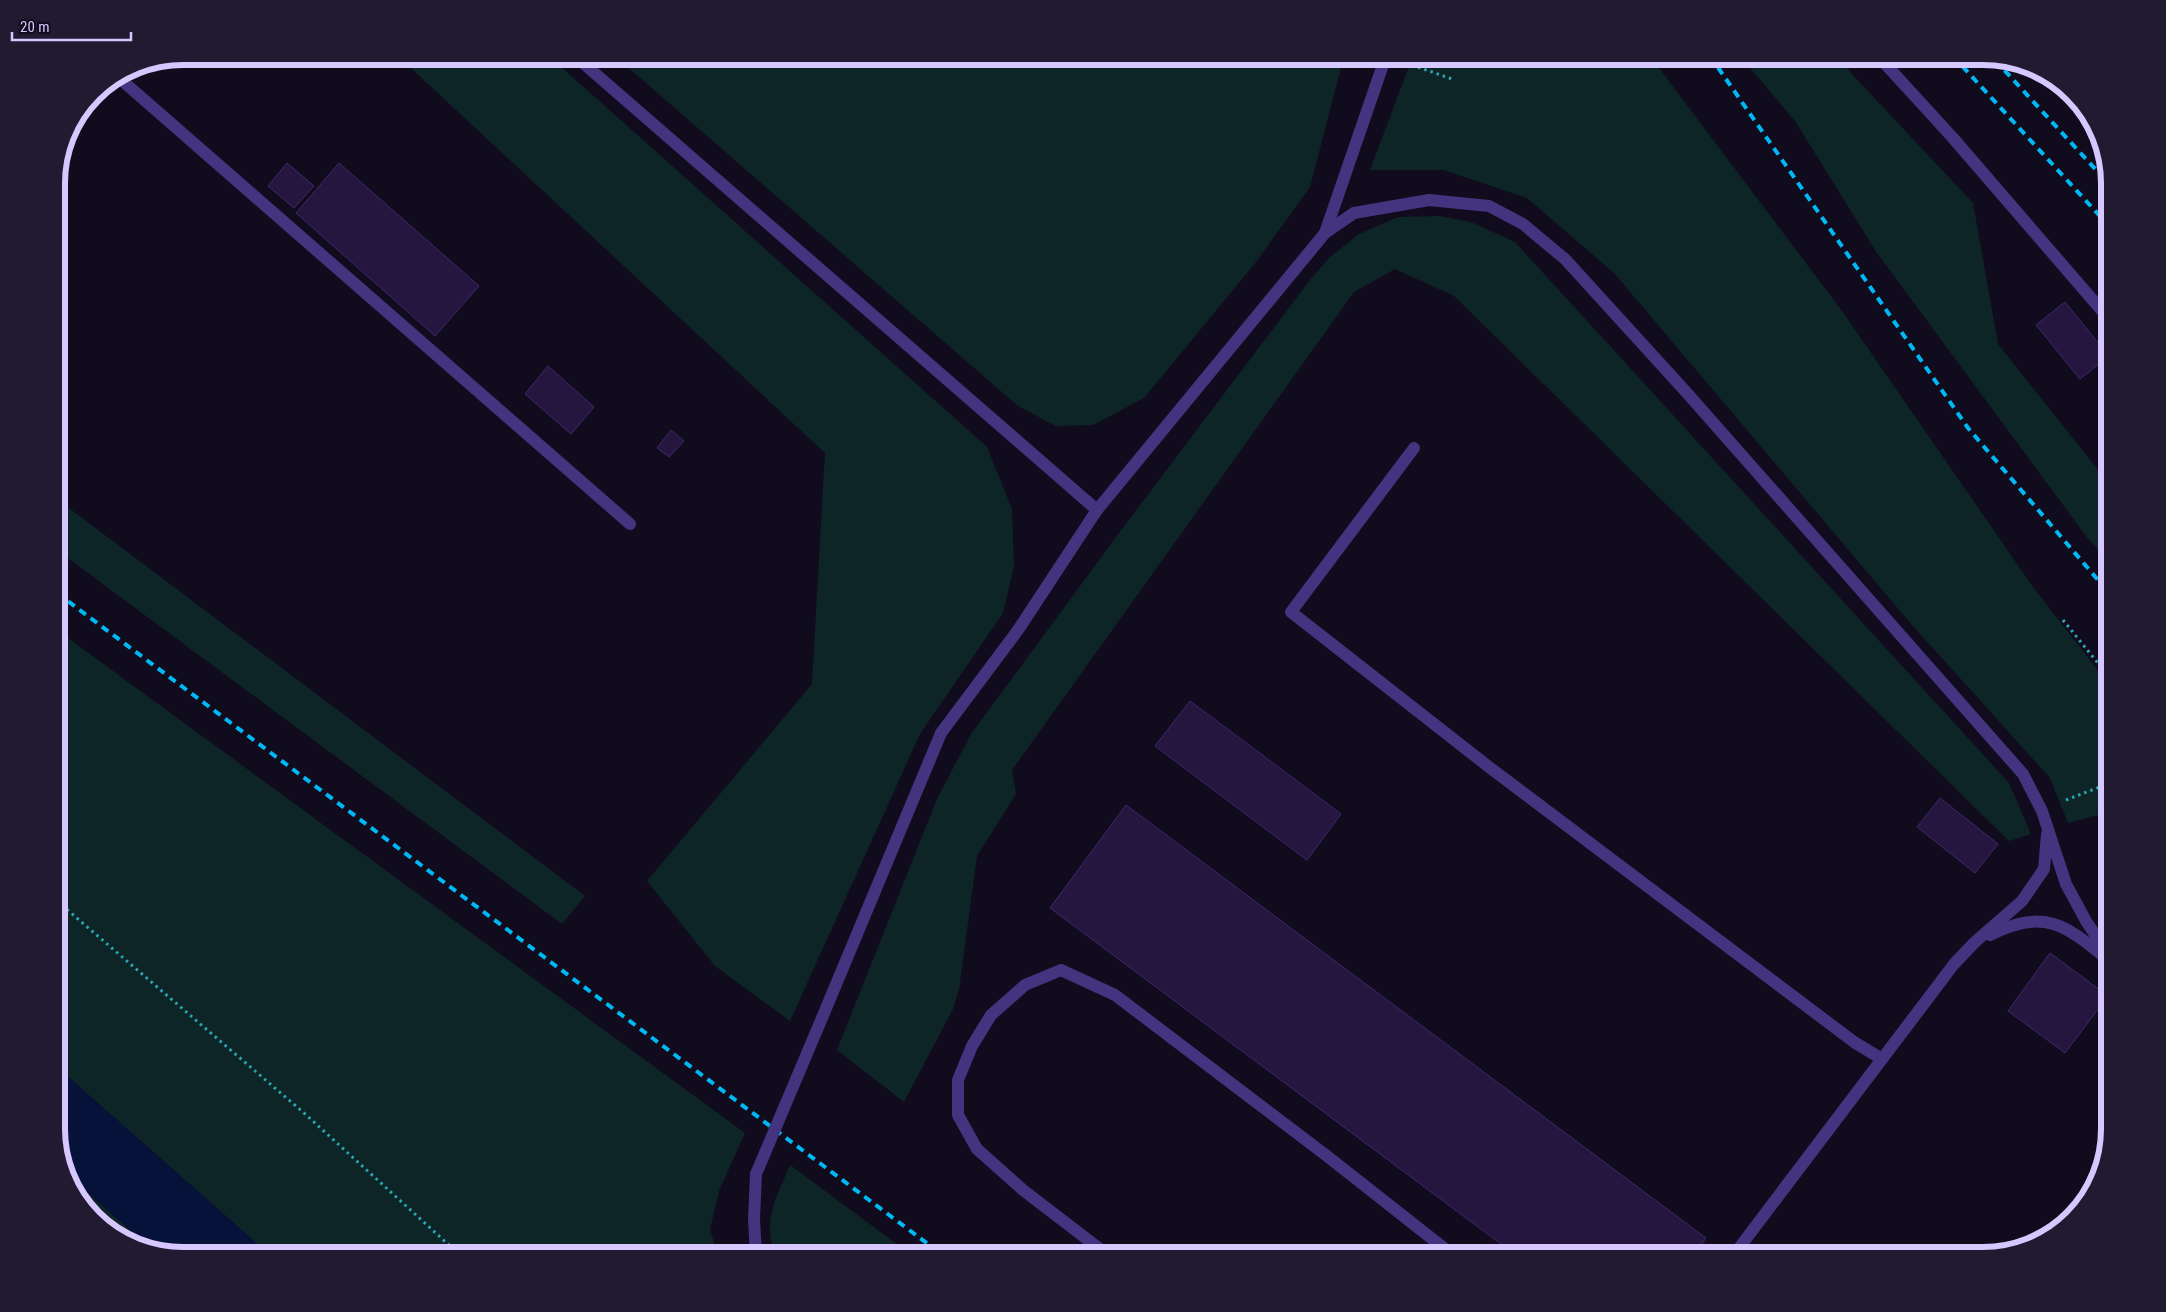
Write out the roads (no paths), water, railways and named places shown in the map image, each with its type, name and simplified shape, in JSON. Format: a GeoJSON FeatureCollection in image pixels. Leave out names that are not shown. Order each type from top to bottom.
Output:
{"type":"FeatureCollection","features":[{"type":"Feature","properties":{"kind":"street"},"geometry":{"type":"LineString","coordinates":[[585,65],[1097,510]]}},
{"type":"Feature","properties":{"kind":"street"},"geometry":{"type":"LineString","coordinates":[[1325,233],[1383,65]]}},
{"type":"Feature","properties":{"kind":"street"},"geometry":{"type":"LineString","coordinates":[[1886,65],[1953,138],[2101,310]]}},
{"type":"Feature","properties":{"kind":"street"},"geometry":{"type":"LineString","coordinates":[[123,82],[630,524]]}},
{"type":"Feature","properties":{"kind":"street"},"geometry":{"type":"LineString","coordinates":[[756,1247],[754,1218],[756,1174],[941,733],[1018,630],[1097,510],[1325,233],[1354,213],[1429,200],[1489,206],[1523,224],[1564,259],[1700,408],[2024,774],[2042,810],[2066,884],[2086,921],[2101,943]]}},
{"type":"Feature","properties":{"kind":"street"},"geometry":{"type":"LineString","coordinates":[[1414,448],[1291,612],[1489,767],[1854,1042],[1882,1059]]}},
{"type":"Feature","properties":{"kind":"street"},"geometry":{"type":"LineString","coordinates":[[1740,1247],[1954,964],[1975,942],[2022,901],[2044,869],[2047,829]]}},
{"type":"Feature","properties":{"kind":"street"},"geometry":{"type":"LineString","coordinates":[[1975,942],[2009,926],[2027,921],[2054,923],[2079,936],[2101,954]]}},
{"type":"Feature","properties":{"kind":"street"},"geometry":{"type":"LineString","coordinates":[[1097,1247],[1023,1190],[977,1149],[958,1115],[958,1080],[972,1046],[991,1015],[1025,985],[1061,970],[1115,994],[1443,1247]]}},
{"type":"Feature","properties":{"kind":"railway"},"geometry":{"type":"LineString","coordinates":[[1716,65],[1968,428],[2101,583]]}},
{"type":"Feature","properties":{"kind":"railway"},"geometry":{"type":"LineString","coordinates":[[1961,65],[2101,217]]}},
{"type":"Feature","properties":{"kind":"railway"},"geometry":{"type":"LineString","coordinates":[[2001,67],[2101,175]]}},
{"type":"Feature","properties":{"kind":"railway"},"geometry":{"type":"LineString","coordinates":[[65,599],[932,1247]]}}]}
